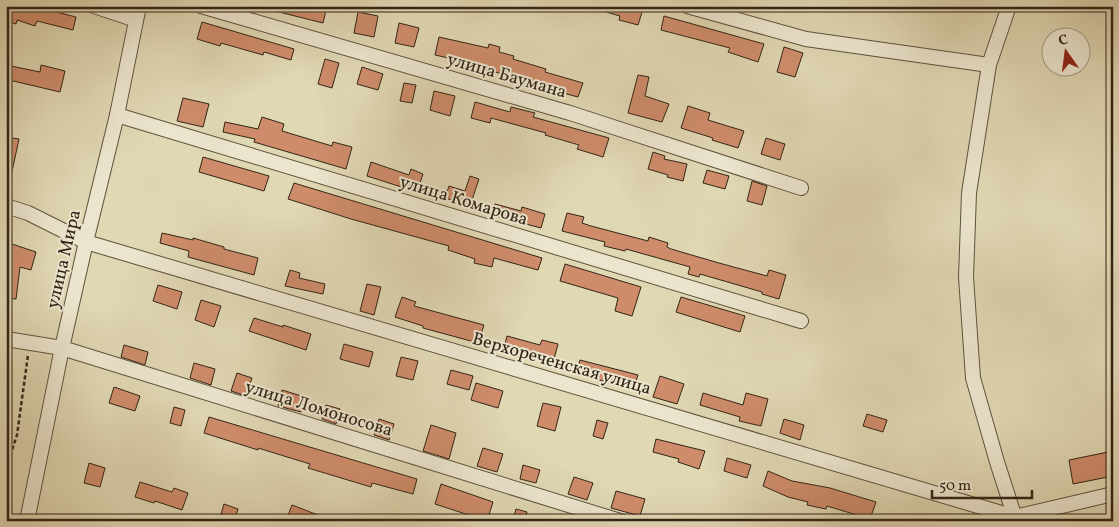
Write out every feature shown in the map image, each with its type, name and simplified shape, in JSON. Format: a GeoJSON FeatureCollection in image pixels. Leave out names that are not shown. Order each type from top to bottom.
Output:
{"type":"FeatureCollection","features":[{"type":"Feature","properties":{"kind":"street"},"geometry":{"type":"LineString","coordinates":[[94,6],[138,13]]}},
{"type":"Feature","properties":{"kind":"street","name":"улица Баумана"},"geometry":{"type":"LineString","coordinates":[[201,6],[570,113],[801,188]]}},
{"type":"Feature","properties":{"kind":"street"},"geometry":{"type":"LineString","coordinates":[[687,6],[806,39],[989,64]]}},
{"type":"Feature","properties":{"kind":"street"},"geometry":{"type":"LineString","coordinates":[[1009,6],[989,64],[969,193],[966,277],[973,378],[997,462],[1016,519]]}},
{"type":"Feature","properties":{"kind":"street","name":"улица Мира"},"geometry":{"type":"LineString","coordinates":[[27,521],[62,348],[138,13]]}},
{"type":"Feature","properties":{"kind":"street","name":"улица Комарова"},"geometry":{"type":"LineString","coordinates":[[116,115],[801,321]]}},
{"type":"Feature","properties":{"kind":"street","name":"Верхореченская улица"},"geometry":{"type":"LineString","coordinates":[[6,206],[28,213],[86,242],[1016,519],[1113,494]]}},
{"type":"Feature","properties":{"kind":"street","name":"улица Ломоносова"},"geometry":{"type":"LineString","coordinates":[[6,338],[62,348],[620,521]]}},
{"type":"Feature","properties":{"kind":"path"},"geometry":{"type":"LineString","coordinates":[[6,468],[17,435],[30,343]]}},
{"type":"Feature","properties":{"kind":"building"},"geometry":{"type":"Polygon","coordinates":[[[6,6],[42,6],[41,8],[76,17],[73,30],[37,21],[35,26],[17,20],[16,24],[6,21],[6,6]]]}},
{"type":"Feature","properties":{"kind":"building"},"geometry":{"type":"Polygon","coordinates":[[[271,6],[327,6],[323,23],[271,10],[271,6]]]}},
{"type":"Feature","properties":{"kind":"building"},"geometry":{"type":"Polygon","coordinates":[[[596,6],[630,6],[643,9],[638,25],[619,20],[620,16],[595,9],[596,6]]]}},
{"type":"Feature","properties":{"kind":"building"},"geometry":{"type":"Polygon","coordinates":[[[358,12],[378,16],[374,37],[354,33],[358,12]]]}},
{"type":"Feature","properties":{"kind":"building"},"geometry":{"type":"Polygon","coordinates":[[[664,16],[764,44],[758,62],[728,52],[730,48],[661,30],[664,16]]]}},
{"type":"Feature","properties":{"kind":"building"},"geometry":{"type":"Polygon","coordinates":[[[202,22],[294,49],[291,60],[264,52],[263,55],[221,43],[220,46],[197,39],[202,22]]]}},
{"type":"Feature","properties":{"kind":"building"},"geometry":{"type":"Polygon","coordinates":[[[399,23],[419,28],[414,47],[395,43],[399,23]]]}},
{"type":"Feature","properties":{"kind":"building"},"geometry":{"type":"Polygon","coordinates":[[[439,37],[488,48],[489,44],[500,47],[499,52],[514,56],[513,59],[546,69],[545,72],[583,83],[578,97],[522,84],[523,79],[483,69],[484,66],[435,55],[439,37]]]}},
{"type":"Feature","properties":{"kind":"building"},"geometry":{"type":"Polygon","coordinates":[[[784,47],[803,53],[795,77],[777,72],[784,47]]]}},
{"type":"Feature","properties":{"kind":"building"},"geometry":{"type":"Polygon","coordinates":[[[325,59],[339,63],[332,88],[318,84],[325,59]]]}},
{"type":"Feature","properties":{"kind":"building"},"geometry":{"type":"Polygon","coordinates":[[[41,65],[65,71],[60,92],[9,80],[11,66],[40,72],[41,65]]]}},
{"type":"Feature","properties":{"kind":"building"},"geometry":{"type":"Polygon","coordinates":[[[362,67],[383,74],[378,90],[357,84],[362,67]]]}},
{"type":"Feature","properties":{"kind":"building"},"geometry":{"type":"Polygon","coordinates":[[[638,75],[649,77],[645,96],[669,104],[662,122],[628,113],[638,75]]]}},
{"type":"Feature","properties":{"kind":"building"},"geometry":{"type":"Polygon","coordinates":[[[404,83],[416,85],[412,103],[400,101],[404,83]]]}},
{"type":"Feature","properties":{"kind":"building"},"geometry":{"type":"Polygon","coordinates":[[[434,91],[455,96],[450,116],[430,110],[434,91]]]}},
{"type":"Feature","properties":{"kind":"building"},"geometry":{"type":"Polygon","coordinates":[[[183,98],[209,104],[203,127],[177,121],[183,98]]]}},
{"type":"Feature","properties":{"kind":"building"},"geometry":{"type":"Polygon","coordinates":[[[475,102],[510,112],[511,107],[535,113],[533,117],[609,138],[603,157],[577,149],[579,145],[545,135],[546,133],[491,118],[490,123],[471,118],[475,102]]]}},
{"type":"Feature","properties":{"kind":"building"},"geometry":{"type":"Polygon","coordinates":[[[688,106],[710,113],[708,120],[744,131],[738,148],[681,128],[688,106]]]}},
{"type":"Feature","properties":{"kind":"building"},"geometry":{"type":"Polygon","coordinates":[[[262,117],[284,124],[282,131],[332,146],[333,142],[352,147],[346,169],[254,142],[255,139],[223,132],[225,122],[258,129],[262,117]]]}},
{"type":"Feature","properties":{"kind":"building"},"geometry":{"type":"Polygon","coordinates":[[[6,137],[19,139],[11,176],[6,176],[6,137]]]}},
{"type":"Feature","properties":{"kind":"building"},"geometry":{"type":"Polygon","coordinates":[[[766,138],[785,144],[780,160],[761,154],[766,138]]]}},
{"type":"Feature","properties":{"kind":"building"},"geometry":{"type":"Polygon","coordinates":[[[653,152],[665,156],[664,159],[687,164],[683,181],[648,169],[653,152]]]}},
{"type":"Feature","properties":{"kind":"building"},"geometry":{"type":"Polygon","coordinates":[[[203,157],[269,176],[264,191],[199,172],[203,157]]]}},
{"type":"Feature","properties":{"kind":"building"},"geometry":{"type":"Polygon","coordinates":[[[371,162],[409,175],[411,169],[423,174],[417,192],[367,176],[371,162]]]}},
{"type":"Feature","properties":{"kind":"building"},"geometry":{"type":"Polygon","coordinates":[[[707,170],[729,176],[725,189],[703,183],[707,170]]]}},
{"type":"Feature","properties":{"kind":"building"},"geometry":{"type":"Polygon","coordinates":[[[470,176],[479,179],[470,206],[445,198],[449,186],[465,191],[470,176]]]}},
{"type":"Feature","properties":{"kind":"building"},"geometry":{"type":"Polygon","coordinates":[[[752,181],[767,186],[762,205],[747,201],[752,181]]]}},
{"type":"Feature","properties":{"kind":"building"},"geometry":{"type":"Polygon","coordinates":[[[294,183],[542,258],[538,270],[494,258],[492,267],[474,263],[475,259],[448,250],[449,246],[351,219],[288,199],[294,183]]]}},
{"type":"Feature","properties":{"kind":"building"},"geometry":{"type":"Polygon","coordinates":[[[495,204],[521,211],[522,207],[545,214],[541,228],[492,215],[495,204]]]}},
{"type":"Feature","properties":{"kind":"building"},"geometry":{"type":"Polygon","coordinates":[[[567,213],[584,217],[582,223],[591,226],[648,241],[649,237],[668,243],[667,247],[671,249],[719,263],[767,276],[769,270],[786,275],[779,299],[762,294],[762,292],[700,274],[699,277],[688,274],[690,267],[626,249],[625,251],[604,246],[605,242],[562,231],[567,213]]]}},
{"type":"Feature","properties":{"kind":"building"},"geometry":{"type":"Polygon","coordinates":[[[162,233],[193,240],[193,238],[258,258],[254,275],[188,257],[189,251],[160,243],[162,233]]]}},
{"type":"Feature","properties":{"kind":"building"},"geometry":{"type":"Polygon","coordinates":[[[6,242],[36,252],[31,270],[20,267],[16,299],[6,298],[6,242]]]}},
{"type":"Feature","properties":{"kind":"building"},"geometry":{"type":"Polygon","coordinates":[[[565,264],[641,287],[632,316],[615,311],[618,298],[560,281],[565,264]]]}},
{"type":"Feature","properties":{"kind":"building"},"geometry":{"type":"Polygon","coordinates":[[[290,270],[300,273],[299,278],[325,284],[323,294],[285,286],[290,270]]]}},
{"type":"Feature","properties":{"kind":"building"},"geometry":{"type":"Polygon","coordinates":[[[367,284],[381,287],[374,315],[360,311],[367,284]]]}},
{"type":"Feature","properties":{"kind":"building"},"geometry":{"type":"Polygon","coordinates":[[[158,285],[182,292],[177,309],[153,301],[158,285]]]}},
{"type":"Feature","properties":{"kind":"building"},"geometry":{"type":"Polygon","coordinates":[[[402,297],[416,302],[414,306],[484,325],[478,343],[423,328],[423,326],[395,317],[402,297]]]}},
{"type":"Feature","properties":{"kind":"building"},"geometry":{"type":"Polygon","coordinates":[[[681,297],[745,316],[740,332],[676,312],[681,297]]]}},
{"type":"Feature","properties":{"kind":"building"},"geometry":{"type":"Polygon","coordinates":[[[201,300],[221,306],[214,327],[195,320],[201,300]]]}},
{"type":"Feature","properties":{"kind":"building"},"geometry":{"type":"Polygon","coordinates":[[[254,318],[311,334],[306,350],[249,331],[254,318]]]}},
{"type":"Feature","properties":{"kind":"building"},"geometry":{"type":"Polygon","coordinates":[[[507,336],[540,345],[542,340],[558,344],[553,363],[503,352],[507,336]]]}},
{"type":"Feature","properties":{"kind":"building"},"geometry":{"type":"Polygon","coordinates":[[[344,344],[373,352],[369,367],[340,359],[344,344]]]}},
{"type":"Feature","properties":{"kind":"building"},"geometry":{"type":"Polygon","coordinates":[[[124,345],[148,352],[145,365],[121,357],[124,345]]]}},
{"type":"Feature","properties":{"kind":"building"},"geometry":{"type":"Polygon","coordinates":[[[401,357],[418,361],[413,380],[396,376],[401,357]]]}},
{"type":"Feature","properties":{"kind":"building"},"geometry":{"type":"Polygon","coordinates":[[[580,360],[638,375],[633,390],[576,373],[580,360]]]}},
{"type":"Feature","properties":{"kind":"building"},"geometry":{"type":"Polygon","coordinates":[[[194,363],[215,369],[211,385],[190,378],[194,363]]]}},
{"type":"Feature","properties":{"kind":"building"},"geometry":{"type":"Polygon","coordinates":[[[451,370],[473,376],[469,390],[447,384],[451,370]]]}},
{"type":"Feature","properties":{"kind":"building"},"geometry":{"type":"Polygon","coordinates":[[[237,373],[252,378],[246,396],[231,391],[237,373]]]}},
{"type":"Feature","properties":{"kind":"building"},"geometry":{"type":"Polygon","coordinates":[[[660,376],[684,384],[677,404],[653,397],[660,376]]]}},
{"type":"Feature","properties":{"kind":"building"},"geometry":{"type":"Polygon","coordinates":[[[476,383],[503,391],[498,408],[471,400],[476,383]]]}},
{"type":"Feature","properties":{"kind":"building"},"geometry":{"type":"Polygon","coordinates":[[[114,387],[140,396],[135,411],[109,403],[114,387]]]}},
{"type":"Feature","properties":{"kind":"building"},"geometry":{"type":"Polygon","coordinates":[[[282,390],[305,397],[301,412],[278,406],[282,390]]]}},
{"type":"Feature","properties":{"kind":"building"},"geometry":{"type":"Polygon","coordinates":[[[703,393],[743,405],[746,393],[768,399],[761,426],[739,421],[740,417],[700,405],[703,393]]]}},
{"type":"Feature","properties":{"kind":"building"},"geometry":{"type":"Polygon","coordinates":[[[543,403],[561,407],[555,431],[537,426],[543,403]]]}},
{"type":"Feature","properties":{"kind":"building"},"geometry":{"type":"Polygon","coordinates":[[[326,405],[340,409],[336,424],[322,419],[326,405]]]}},
{"type":"Feature","properties":{"kind":"building"},"geometry":{"type":"Polygon","coordinates":[[[174,407],[185,410],[181,426],[170,423],[174,407]]]}},
{"type":"Feature","properties":{"kind":"building"},"geometry":{"type":"Polygon","coordinates":[[[867,414],[887,420],[883,432],[863,426],[867,414]]]}},
{"type":"Feature","properties":{"kind":"building"},"geometry":{"type":"Polygon","coordinates":[[[209,417],[417,479],[413,494],[372,483],[371,487],[308,468],[310,464],[204,433],[209,417]]]}},
{"type":"Feature","properties":{"kind":"building"},"geometry":{"type":"Polygon","coordinates":[[[379,419],[394,424],[389,440],[374,435],[379,419]]]}},
{"type":"Feature","properties":{"kind":"building"},"geometry":{"type":"Polygon","coordinates":[[[784,419],[804,425],[800,440],[780,433],[784,419]]]}},
{"type":"Feature","properties":{"kind":"building"},"geometry":{"type":"Polygon","coordinates":[[[597,420],[608,423],[603,439],[593,436],[597,420]]]}},
{"type":"Feature","properties":{"kind":"building"},"geometry":{"type":"Polygon","coordinates":[[[431,425],[456,433],[449,459],[423,451],[431,425]]]}},
{"type":"Feature","properties":{"kind":"building"},"geometry":{"type":"Polygon","coordinates":[[[656,439],[705,451],[699,469],[678,462],[679,459],[653,452],[656,439]]]}},
{"type":"Feature","properties":{"kind":"building"},"geometry":{"type":"Polygon","coordinates":[[[483,448],[503,454],[497,472],[477,466],[483,448]]]}},
{"type":"Feature","properties":{"kind":"building"},"geometry":{"type":"Polygon","coordinates":[[[1113,451],[1113,476],[1073,484],[1069,460],[1113,451]]]}},
{"type":"Feature","properties":{"kind":"building"},"geometry":{"type":"Polygon","coordinates":[[[727,458],[751,465],[747,478],[724,471],[727,458]]]}},
{"type":"Feature","properties":{"kind":"building"},"geometry":{"type":"Polygon","coordinates":[[[89,463],[105,468],[100,487],[84,483],[89,463]]]}},
{"type":"Feature","properties":{"kind":"building"},"geometry":{"type":"Polygon","coordinates":[[[523,465],[540,470],[536,483],[520,479],[523,465]]]}},
{"type":"Feature","properties":{"kind":"building"},"geometry":{"type":"Polygon","coordinates":[[[768,471],[792,481],[830,488],[876,502],[870,519],[827,506],[826,509],[807,505],[808,502],[788,497],[763,486],[768,471]]]}},
{"type":"Feature","properties":{"kind":"building"},"geometry":{"type":"Polygon","coordinates":[[[574,477],[593,483],[587,500],[568,494],[574,477]]]}},
{"type":"Feature","properties":{"kind":"building"},"geometry":{"type":"Polygon","coordinates":[[[140,482],[172,492],[174,488],[188,493],[182,510],[135,497],[140,482]]]}},
{"type":"Feature","properties":{"kind":"building"},"geometry":{"type":"Polygon","coordinates":[[[441,484],[493,502],[487,521],[435,504],[441,484]]]}},
{"type":"Feature","properties":{"kind":"building"},"geometry":{"type":"Polygon","coordinates":[[[616,491],[645,499],[640,516],[611,508],[616,491]]]}},
{"type":"Feature","properties":{"kind":"building"},"geometry":{"type":"Polygon","coordinates":[[[224,504],[238,509],[234,521],[219,521],[224,504]]]}},
{"type":"Feature","properties":{"kind":"building"},"geometry":{"type":"Polygon","coordinates":[[[292,505],[331,520],[331,521],[286,521],[292,505]]]}},
{"type":"Feature","properties":{"kind":"building"},"geometry":{"type":"Polygon","coordinates":[[[516,509],[527,512],[525,521],[513,521],[516,509]]]}}]}
